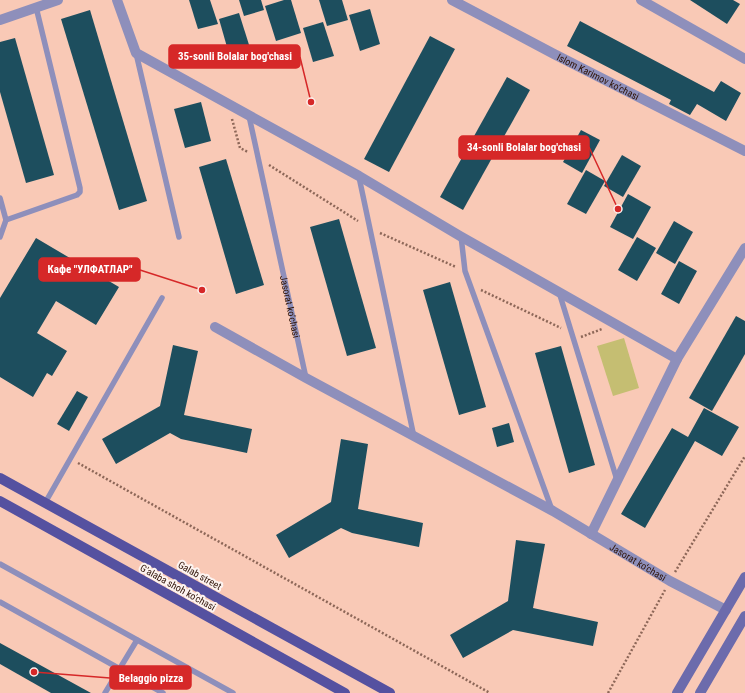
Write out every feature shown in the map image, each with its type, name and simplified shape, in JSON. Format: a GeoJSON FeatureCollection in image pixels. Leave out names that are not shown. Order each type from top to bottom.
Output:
{"type":"FeatureCollection","features":[{"type":"Feature","properties":{"kind":"main road","name":"Galab street"},"geometry":{"type":"LineString","coordinates":[[0,478],[390,693]]}},
{"type":"Feature","properties":{"kind":"main road","name":"G'alaba shoh ko'chasi"},"geometry":{"type":"LineString","coordinates":[[0,501],[345,693]]}},
{"type":"Feature","properties":{"kind":"main road"},"geometry":{"type":"LineString","coordinates":[[677,693],[745,577]]}},
{"type":"Feature","properties":{"kind":"main road"},"geometry":{"type":"LineString","coordinates":[[700,693],[745,616]]}},
{"type":"Feature","properties":{"kind":"street"},"geometry":{"type":"LineString","coordinates":[[0,20],[58,0]]}},
{"type":"Feature","properties":{"kind":"street"},"geometry":{"type":"LineString","coordinates":[[117,0],[136,53],[359,176],[460,236],[618,324],[677,359]]}},
{"type":"Feature","properties":{"kind":"street","name":"Islom Karimov ko‘chasi"},"geometry":{"type":"LineString","coordinates":[[452,0],[554,54],[745,151]]}},
{"type":"Feature","properties":{"kind":"street"},"geometry":{"type":"LineString","coordinates":[[641,0],[745,59]]}},
{"type":"Feature","properties":{"kind":"street"},"geometry":{"type":"LineString","coordinates":[[591,534],[677,359],[745,248]]}},
{"type":"Feature","properties":{"kind":"street"},"geometry":{"type":"LineString","coordinates":[[215,327],[306,378]]}},
{"type":"Feature","properties":{"kind":"street","name":"Jasorat ko‘chasi"},"geometry":{"type":"LineString","coordinates":[[306,378],[553,511],[670,581],[726,610]]}},
{"type":"Feature","properties":{"kind":"lane"},"geometry":{"type":"LineString","coordinates":[[6,220],[77,195],[80,192],[36,7]]}},
{"type":"Feature","properties":{"kind":"lane"},"geometry":{"type":"LineString","coordinates":[[136,53],[179,237]]}},
{"type":"Feature","properties":{"kind":"lane","name":"Jasorat ko‘chasi"},"geometry":{"type":"LineString","coordinates":[[249,114],[306,378]]}},
{"type":"Feature","properties":{"kind":"lane"},"geometry":{"type":"LineString","coordinates":[[359,176],[414,437]]}},
{"type":"Feature","properties":{"kind":"lane"},"geometry":{"type":"LineString","coordinates":[[0,198],[6,220],[0,237]]}},
{"type":"Feature","properties":{"kind":"lane"},"geometry":{"type":"LineString","coordinates":[[460,236],[465,271],[553,511]]}},
{"type":"Feature","properties":{"kind":"lane"},"geometry":{"type":"LineString","coordinates":[[559,292],[617,480]]}},
{"type":"Feature","properties":{"kind":"lane"},"geometry":{"type":"LineString","coordinates":[[45,503],[162,298]]}},
{"type":"Feature","properties":{"kind":"lane"},"geometry":{"type":"LineString","coordinates":[[0,564],[233,693]]}},
{"type":"Feature","properties":{"kind":"lane"},"geometry":{"type":"LineString","coordinates":[[0,602],[163,693]]}},
{"type":"Feature","properties":{"kind":"lane"},"geometry":{"type":"LineString","coordinates":[[105,693],[137,640]]}},
{"type":"Feature","properties":{"kind":"path"},"geometry":{"type":"LineString","coordinates":[[228,103],[240,148],[371,228],[465,271]]}},
{"type":"Feature","properties":{"kind":"path"},"geometry":{"type":"LineString","coordinates":[[479,289],[580,337],[618,324]]}},
{"type":"Feature","properties":{"kind":"path"},"geometry":{"type":"LineString","coordinates":[[71,459],[490,693]]}},
{"type":"Feature","properties":{"kind":"shaded area"},"geometry":{"type":"Polygon","coordinates":[[[624,338],[639,388],[613,396],[597,346],[624,338]]]}},
{"type":"Feature","properties":{"kind":"building"},"geometry":{"type":"Polygon","coordinates":[[[189,0],[210,0],[218,24],[198,29],[189,0]]]}},
{"type":"Feature","properties":{"kind":"building"},"geometry":{"type":"Polygon","coordinates":[[[239,0],[261,0],[264,10],[244,16],[239,0]]]}},
{"type":"Feature","properties":{"kind":"building"},"geometry":{"type":"Polygon","coordinates":[[[284,0],[291,0],[301,33],[276,41],[265,6],[284,0]]]}},
{"type":"Feature","properties":{"kind":"building"},"geometry":{"type":"Polygon","coordinates":[[[319,0],[342,0],[348,20],[327,26],[319,0]]]}},
{"type":"Feature","properties":{"kind":"building"},"geometry":{"type":"Polygon","coordinates":[[[690,0],[733,0],[740,4],[727,24],[690,0]]]}},
{"type":"Feature","properties":{"kind":"building"},"geometry":{"type":"Polygon","coordinates":[[[370,9],[380,44],[360,51],[349,15],[370,9]]]}},
{"type":"Feature","properties":{"kind":"building"},"geometry":{"type":"Polygon","coordinates":[[[90,10],[147,201],[119,210],[61,19],[90,10]]]}},
{"type":"Feature","properties":{"kind":"building"},"geometry":{"type":"Polygon","coordinates":[[[239,13],[250,48],[229,54],[219,19],[239,13]]]}},
{"type":"Feature","properties":{"kind":"building"},"geometry":{"type":"Polygon","coordinates":[[[580,21],[714,92],[721,81],[741,93],[726,121],[697,104],[690,115],[669,104],[671,100],[567,46],[580,21]]]}},
{"type":"Feature","properties":{"kind":"building"},"geometry":{"type":"Polygon","coordinates":[[[323,22],[334,56],[313,62],[303,28],[323,22]]]}},
{"type":"Feature","properties":{"kind":"building"},"geometry":{"type":"Polygon","coordinates":[[[430,36],[455,49],[389,172],[364,159],[430,36]]]}},
{"type":"Feature","properties":{"kind":"building"},"geometry":{"type":"Polygon","coordinates":[[[15,38],[54,175],[26,183],[0,92],[0,42],[15,38]]]}},
{"type":"Feature","properties":{"kind":"building"},"geometry":{"type":"Polygon","coordinates":[[[507,77],[530,90],[463,210],[440,197],[507,77]]]}},
{"type":"Feature","properties":{"kind":"building"},"geometry":{"type":"Polygon","coordinates":[[[201,102],[211,141],[185,148],[174,109],[201,102]]]}},
{"type":"Feature","properties":{"kind":"building"},"geometry":{"type":"Polygon","coordinates":[[[581,130],[600,140],[582,173],[563,162],[581,130]]]}},
{"type":"Feature","properties":{"kind":"building"},"geometry":{"type":"Polygon","coordinates":[[[622,155],[641,166],[623,197],[604,186],[622,155]]]}},
{"type":"Feature","properties":{"kind":"building"},"geometry":{"type":"Polygon","coordinates":[[[226,159],[264,285],[236,294],[199,167],[226,159]]]}},
{"type":"Feature","properties":{"kind":"building"},"geometry":{"type":"Polygon","coordinates":[[[586,170],[605,181],[586,214],[567,204],[586,170]]]}},
{"type":"Feature","properties":{"kind":"building"},"geometry":{"type":"Polygon","coordinates":[[[628,194],[651,207],[633,239],[610,227],[628,194]]]}},
{"type":"Feature","properties":{"kind":"building"},"geometry":{"type":"Polygon","coordinates":[[[339,219],[376,348],[347,356],[310,227],[339,219]]]}},
{"type":"Feature","properties":{"kind":"building"},"geometry":{"type":"Polygon","coordinates":[[[674,221],[693,232],[675,264],[656,253],[674,221]]]}},
{"type":"Feature","properties":{"kind":"building"},"geometry":{"type":"Polygon","coordinates":[[[637,237],[656,248],[637,281],[618,270],[637,237]]]}},
{"type":"Feature","properties":{"kind":"building"},"geometry":{"type":"Polygon","coordinates":[[[36,238],[119,287],[96,325],[56,301],[37,333],[67,351],[52,376],[47,373],[33,397],[0,377],[0,298],[36,238]]]}},
{"type":"Feature","properties":{"kind":"building"},"geometry":{"type":"Polygon","coordinates":[[[679,261],[697,271],[679,304],[661,294],[679,261]]]}},
{"type":"Feature","properties":{"kind":"building"},"geometry":{"type":"Polygon","coordinates":[[[450,282],[486,407],[459,415],[423,290],[450,282]]]}},
{"type":"Feature","properties":{"kind":"building"},"geometry":{"type":"Polygon","coordinates":[[[736,316],[745,321],[745,354],[712,411],[689,398],[736,316]]]}},
{"type":"Feature","properties":{"kind":"building"},"geometry":{"type":"Polygon","coordinates":[[[173,345],[198,351],[184,415],[252,429],[247,453],[181,439],[170,433],[116,464],[102,439],[160,406],[173,345]]]}},
{"type":"Feature","properties":{"kind":"building"},"geometry":{"type":"Polygon","coordinates":[[[561,346],[595,465],[569,473],[535,353],[561,346]]]}},
{"type":"Feature","properties":{"kind":"building"},"geometry":{"type":"Polygon","coordinates":[[[77,391],[88,397],[69,431],[57,424],[77,391]]]}},
{"type":"Feature","properties":{"kind":"building"},"geometry":{"type":"Polygon","coordinates":[[[704,408],[739,427],[722,456],[695,441],[645,528],[621,514],[672,428],[688,437],[704,408]]]}},
{"type":"Feature","properties":{"kind":"building"},"geometry":{"type":"Polygon","coordinates":[[[509,423],[514,442],[497,447],[492,428],[509,423]]]}},
{"type":"Feature","properties":{"kind":"building"},"geometry":{"type":"Polygon","coordinates":[[[341,439],[368,444],[358,509],[423,523],[419,547],[352,533],[341,528],[289,558],[276,535],[331,502],[341,439]]]}},
{"type":"Feature","properties":{"kind":"building"},"geometry":{"type":"Polygon","coordinates":[[[516,540],[545,544],[533,608],[598,622],[593,646],[513,630],[463,658],[450,635],[508,601],[516,540]]]}},
{"type":"Feature","properties":{"kind":"building"},"geometry":{"type":"Polygon","coordinates":[[[0,643],[91,693],[51,693],[0,664],[0,643]]]}},
{"type":"Feature","properties":{"kind":"place","name":"35-sonli Bolalar bog'chasi"},"geometry":{"type":"Point","coordinates":[311,102]}},
{"type":"Feature","properties":{"kind":"place","name":"34-sonli Bolalar bog'chasi"},"geometry":{"type":"Point","coordinates":[618,209]}},
{"type":"Feature","properties":{"kind":"place","name":"Кафе \"УЛФАТЛАР\""},"geometry":{"type":"Point","coordinates":[202,290]}},
{"type":"Feature","properties":{"kind":"place","name":"Belaggio pizza"},"geometry":{"type":"Point","coordinates":[34,672]}}]}
